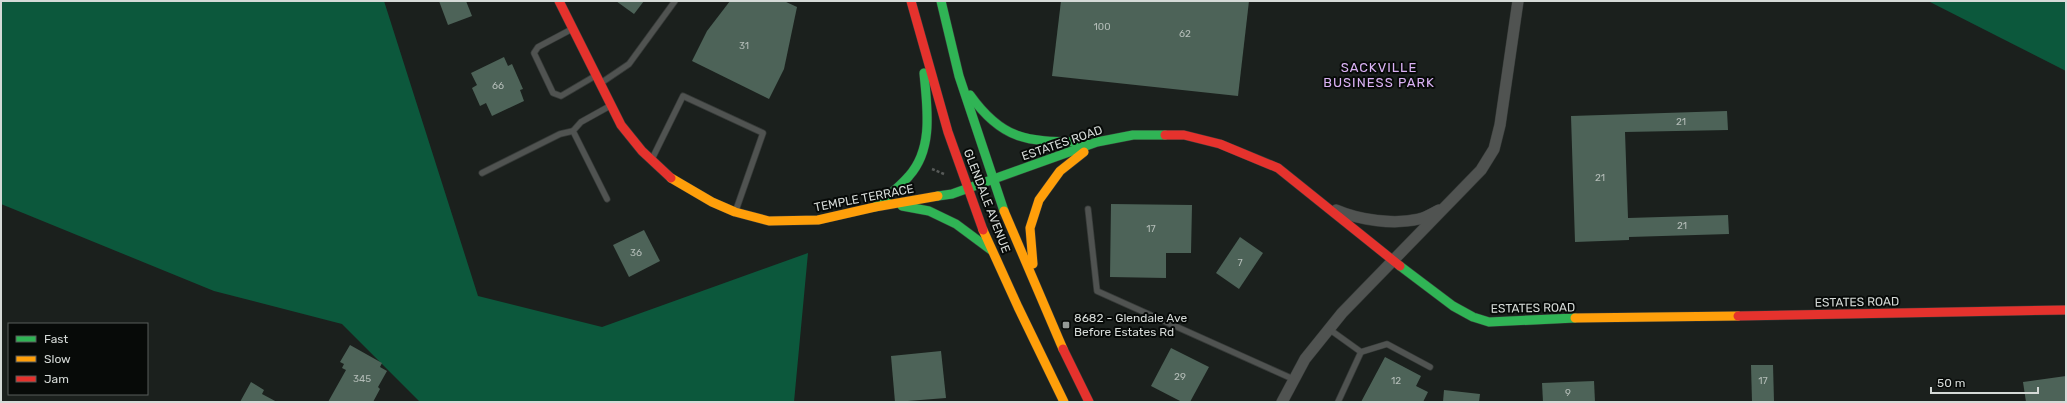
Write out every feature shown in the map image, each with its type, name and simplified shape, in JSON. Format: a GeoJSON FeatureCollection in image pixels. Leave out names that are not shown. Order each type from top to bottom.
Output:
{"type":"FeatureCollection","features":[{"type":"Feature","properties":{"kind":"street","name":"TEMPLE TERRACE"},"geometry":{"type":"LineString","coordinates":[[559,1],[597,80],[621,125],[667,176],[712,202],[735,212],[769,221],[818,220],[968,189],[993,180]]}},
{"type":"Feature","properties":{"kind":"street","name":"GLENDALE AVENUE"},"geometry":{"type":"LineString","coordinates":[[911,1],[923,52],[968,189],[992,250],[1064,402]]}},
{"type":"Feature","properties":{"kind":"street","name":"GLENDALE AVENUE"},"geometry":{"type":"LineString","coordinates":[[941,1],[959,76],[1002,206],[1061,345],[1090,402]]}},
{"type":"Feature","properties":{"kind":"street"},"geometry":{"type":"LineString","coordinates":[[1282,402],[1305,359],[1329,329],[1392,260],[1481,170],[1494,149],[1500,125],[1518,1]]}},
{"type":"Feature","properties":{"kind":"street"},"geometry":{"type":"LineString","coordinates":[[876,207],[914,172],[921,159],[927,132],[923,52]]}},
{"type":"Feature","properties":{"kind":"street"},"geometry":{"type":"LineString","coordinates":[[959,76],[975,103],[988,119],[1015,137],[1042,141],[1097,142]]}},
{"type":"Feature","properties":{"kind":"street","name":"ESTATES ROAD"},"geometry":{"type":"LineString","coordinates":[[993,180],[1097,142],[1132,135],[1184,135],[1220,144],[1278,168],[1392,260],[1453,306],[1473,317],[1489,322],[1543,319],[2066,310]]}},
{"type":"Feature","properties":{"kind":"street"},"geometry":{"type":"LineString","coordinates":[[1039,291],[1031,254],[1030,228],[1039,200],[1060,171],[1097,142]]}},
{"type":"Feature","properties":{"kind":"street"},"geometry":{"type":"LineString","coordinates":[[891,204],[929,211],[956,224],[992,250]]}},
{"type":"Feature","properties":{"kind":"street"},"geometry":{"type":"LineString","coordinates":[[1324,204],[1361,219],[1387,220],[1419,219],[1445,207]]}},
{"type":"Feature","properties":{"kind":"lane"},"geometry":{"type":"LineString","coordinates":[[573,29],[538,47],[534,53],[553,93],[560,96],[629,64],[675,1]]}},
{"type":"Feature","properties":{"kind":"lane"},"geometry":{"type":"LineString","coordinates":[[652,160],[683,96],[763,133],[735,212]]}},
{"type":"Feature","properties":{"kind":"lane"},"geometry":{"type":"LineString","coordinates":[[482,173],[560,134],[573,131],[582,122],[610,106]]}},
{"type":"Feature","properties":{"kind":"lane"},"geometry":{"type":"LineString","coordinates":[[573,131],[608,199]]}},
{"type":"Feature","properties":{"kind":"lane"},"geometry":{"type":"LineString","coordinates":[[1088,209],[1097,291],[1293,379]]}},
{"type":"Feature","properties":{"kind":"lane"},"geometry":{"type":"LineString","coordinates":[[1329,329],[1361,352]]}},
{"type":"Feature","properties":{"kind":"lane"},"geometry":{"type":"LineString","coordinates":[[1338,402],[1361,352],[1387,344],[1430,367]]}},
{"type":"Feature","properties":{"kind":"path"},"geometry":{"type":"LineString","coordinates":[[930,168],[944,174]]}},
{"type":"Feature","properties":{"kind":"green space"},"geometry":{"type":"Polygon","coordinates":[[[1,1],[384,1],[478,296],[602,327],[808,253],[794,402],[420,402],[342,324],[214,291],[1,204],[1,1]]]}},
{"type":"Feature","properties":{"kind":"green space"},"geometry":{"type":"Polygon","coordinates":[[[1928,1],[2066,1],[2066,71],[1928,1]]]}},
{"type":"Feature","properties":{"kind":"building"},"geometry":{"type":"Polygon","coordinates":[[[439,1],[466,1],[472,16],[448,25],[439,1]]]}},
{"type":"Feature","properties":{"kind":"building"},"geometry":{"type":"Polygon","coordinates":[[[616,1],[644,1],[634,14],[616,1]]]}},
{"type":"Feature","properties":{"kind":"building"},"geometry":{"type":"Polygon","coordinates":[[[730,1],[784,1],[797,7],[784,69],[769,99],[692,61],[707,31],[730,1]]]}},
{"type":"Feature","properties":{"kind":"building"},"geometry":{"type":"Polygon","coordinates":[[[1061,1],[1249,1],[1238,96],[1052,76],[1061,1]]]}},
{"type":"Feature","properties":{"kind":"building"},"geometry":{"type":"Polygon","coordinates":[[[504,57],[508,66],[512,64],[523,89],[520,90],[524,101],[492,116],[486,103],[480,106],[472,88],[477,85],[471,73],[504,57]]]}},
{"type":"Feature","properties":{"kind":"building"},"geometry":{"type":"Polygon","coordinates":[[[1727,111],[1728,130],[1625,132],[1628,218],[1728,215],[1729,234],[1629,237],[1629,240],[1575,242],[1571,116],[1727,111]]]}},
{"type":"Feature","properties":{"kind":"building"},"geometry":{"type":"Polygon","coordinates":[[[1111,204],[1192,205],[1191,253],[1166,253],[1166,278],[1110,277],[1111,204]]]}},
{"type":"Feature","properties":{"kind":"building"},"geometry":{"type":"Polygon","coordinates":[[[644,230],[660,261],[629,277],[613,245],[644,230]]]}},
{"type":"Feature","properties":{"kind":"building"},"geometry":{"type":"Polygon","coordinates":[[[1240,237],[1263,253],[1239,289],[1216,273],[1240,237]]]}},
{"type":"Feature","properties":{"kind":"building"},"geometry":{"type":"Polygon","coordinates":[[[350,345],[382,363],[380,367],[387,371],[378,387],[380,389],[373,402],[328,402],[346,370],[342,368],[344,364],[340,362],[350,345]]]}},
{"type":"Feature","properties":{"kind":"building"},"geometry":{"type":"Polygon","coordinates":[[[1171,348],[1209,367],[1190,402],[1182,402],[1151,386],[1171,348]]]}},
{"type":"Feature","properties":{"kind":"building"},"geometry":{"type":"Polygon","coordinates":[[[941,351],[946,398],[895,402],[891,356],[941,351]]]}},
{"type":"Feature","properties":{"kind":"building"},"geometry":{"type":"Polygon","coordinates":[[[1385,357],[1421,376],[1416,386],[1428,392],[1423,402],[1361,402],[1385,357]]]}},
{"type":"Feature","properties":{"kind":"building"},"geometry":{"type":"Polygon","coordinates":[[[1751,365],[1773,365],[1774,402],[1752,402],[1751,365]]]}},
{"type":"Feature","properties":{"kind":"building"},"geometry":{"type":"Polygon","coordinates":[[[2066,376],[2066,402],[2026,402],[2023,382],[2066,376]]]}},
{"type":"Feature","properties":{"kind":"building"},"geometry":{"type":"Polygon","coordinates":[[[1594,381],[1595,402],[1543,402],[1542,383],[1594,381]]]}},
{"type":"Feature","properties":{"kind":"building"},"geometry":{"type":"Polygon","coordinates":[[[251,382],[264,390],[262,394],[277,402],[240,402],[251,382]]]}},
{"type":"Feature","properties":{"kind":"building"},"geometry":{"type":"Polygon","coordinates":[[[1444,390],[1480,394],[1479,402],[1443,402],[1444,390]]]}},
{"type":"Feature","properties":{"kind":"traffic: fast"},"geometry":{"type":"LineString","coordinates":[[941,1],[959,76],[1004,211]]}},
{"type":"Feature","properties":{"kind":"traffic: fast"},"geometry":{"type":"LineString","coordinates":[[875,207],[909,176],[917,165],[922,153],[926,140],[927,127],[924,73]]}},
{"type":"Feature","properties":{"kind":"traffic: fast"},"geometry":{"type":"LineString","coordinates":[[970,95],[995,123],[1008,131],[1035,140],[1087,142]]}},
{"type":"Feature","properties":{"kind":"traffic: fast"},"geometry":{"type":"LineString","coordinates":[[938,196],[952,194],[1097,142],[1133,135],[1165,135]]}},
{"type":"Feature","properties":{"kind":"traffic: fast"},"geometry":{"type":"LineString","coordinates":[[902,206],[929,211],[956,224],[991,250]]}},
{"type":"Feature","properties":{"kind":"traffic: fast"},"geometry":{"type":"LineString","coordinates":[[1400,266],[1453,306],[1473,317],[1489,322],[1575,318]]}},
{"type":"Feature","properties":{"kind":"traffic: slow"},"geometry":{"type":"LineString","coordinates":[[1033,264],[1030,228],[1039,200],[1060,171],[1084,152]]}},
{"type":"Feature","properties":{"kind":"traffic: slow"},"geometry":{"type":"LineString","coordinates":[[671,178],[712,202],[735,212],[769,221],[818,220],[875,207],[938,196]]}},
{"type":"Feature","properties":{"kind":"traffic: slow"},"geometry":{"type":"LineString","coordinates":[[1004,211],[1063,349]]}},
{"type":"Feature","properties":{"kind":"traffic: slow"},"geometry":{"type":"LineString","coordinates":[[983,230],[1064,402]]}},
{"type":"Feature","properties":{"kind":"traffic: slow"},"geometry":{"type":"LineString","coordinates":[[1575,318],[1738,316]]}},
{"type":"Feature","properties":{"kind":"traffic: jam"},"geometry":{"type":"LineString","coordinates":[[559,1],[621,125],[642,151],[671,178]]}},
{"type":"Feature","properties":{"kind":"traffic: jam"},"geometry":{"type":"LineString","coordinates":[[911,1],[948,132],[983,230]]}},
{"type":"Feature","properties":{"kind":"traffic: jam"},"geometry":{"type":"LineString","coordinates":[[1165,135],[1184,135],[1220,144],[1278,168],[1400,266]]}},
{"type":"Feature","properties":{"kind":"traffic: jam"},"geometry":{"type":"LineString","coordinates":[[1738,316],[2066,310]]}},
{"type":"Feature","properties":{"kind":"traffic: jam"},"geometry":{"type":"LineString","coordinates":[[1063,349],[1089,402]]}},
{"type":"Feature","properties":{"kind":"place","name":"8682 - Glendale Ave Before Estates Rd"},"geometry":{"type":"Point","coordinates":[1066,325]}},
{"type":"Feature","properties":{"kind":"district","name":"SACKVILLE BUSINESS PARK"},"geometry":{"type":"Point","coordinates":[1379,74]}}]}
